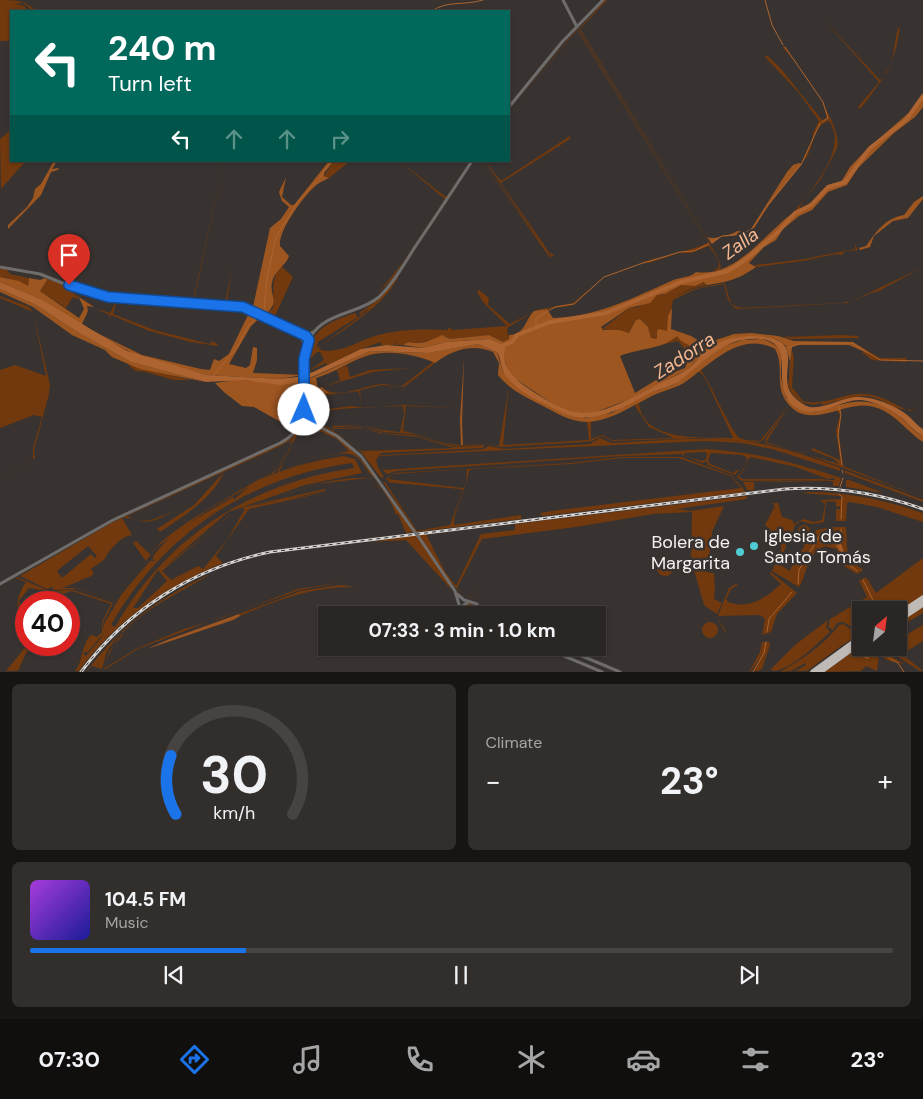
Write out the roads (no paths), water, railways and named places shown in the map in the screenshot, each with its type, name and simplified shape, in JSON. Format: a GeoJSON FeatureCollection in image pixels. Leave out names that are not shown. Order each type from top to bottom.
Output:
{"type":"FeatureCollection","features":[{"type":"Feature","properties":{"kind":"highway"},"geometry":{"type":"LineString","coordinates":[[908,608],[923,598]]}},
{"type":"Feature","properties":{"kind":"highway"},"geometry":{"type":"LineString","coordinates":[[908,614],[923,604]]}},
{"type":"Feature","properties":{"kind":"highway"},"geometry":{"type":"LineString","coordinates":[[809,672],[852,643]]}},
{"type":"Feature","properties":{"kind":"highway"},"geometry":{"type":"LineString","coordinates":[[822,672],[835,659],[852,648]]}},
{"type":"Feature","properties":{"kind":"highway"},"geometry":{"type":"LineString","coordinates":[[813,672],[838,652]]}},
{"type":"Feature","properties":{"kind":"street"},"geometry":{"type":"LineString","coordinates":[[563,0],[577,27]]}},
{"type":"Feature","properties":{"kind":"street"},"geometry":{"type":"LineString","coordinates":[[510,106],[577,27],[603,0]]}},
{"type":"Feature","properties":{"kind":"street"},"geometry":{"type":"LineString","coordinates":[[0,584],[113,520],[280,443],[294,433],[303,418],[304,363],[309,340],[316,330],[327,321],[372,302],[386,290],[471,162]]}},
{"type":"Feature","properties":{"kind":"street"},"geometry":{"type":"LineString","coordinates":[[1,267],[46,275],[82,291],[108,297],[243,307],[309,340]]}},
{"type":"Feature","properties":{"kind":"street"},"geometry":{"type":"LineString","coordinates":[[302,336],[316,330]]}},
{"type":"Feature","properties":{"kind":"street"},"geometry":{"type":"LineString","coordinates":[[302,336],[306,348]]}},
{"type":"Feature","properties":{"kind":"street"},"geometry":{"type":"LineString","coordinates":[[303,418],[338,436],[361,456],[455,592],[459,606]]}},
{"type":"Feature","properties":{"kind":"street"},"geometry":{"type":"LineString","coordinates":[[455,592],[468,602],[477,604],[478,606]]}},
{"type":"Feature","properties":{"kind":"street"},"geometry":{"type":"LineString","coordinates":[[463,606],[468,602]]}},
{"type":"Feature","properties":{"kind":"street"},"geometry":{"type":"LineString","coordinates":[[563,656],[602,672]]}},
{"type":"Feature","properties":{"kind":"street"},"geometry":{"type":"LineString","coordinates":[[582,656],[620,672]]}},
{"type":"Feature","properties":{"kind":"waterway"},"geometry":{"type":"LineString","coordinates":[[434,10],[444,5],[483,0]]}},
{"type":"Feature","properties":{"kind":"waterway"},"geometry":{"type":"LineString","coordinates":[[765,0],[772,25],[783,45]]}},
{"type":"Feature","properties":{"kind":"waterway"},"geometry":{"type":"LineString","coordinates":[[785,47],[823,102],[828,118],[822,122]]}},
{"type":"Feature","properties":{"kind":"waterway","name":"Zalla"},"geometry":{"type":"LineString","coordinates":[[502,346],[512,342],[517,335],[550,322],[606,313],[681,282],[728,271],[745,260],[777,233],[795,213],[811,205],[828,187],[845,182],[870,148],[906,120],[923,96]]}},
{"type":"Feature","properties":{"kind":"waterway"},"geometry":{"type":"LineString","coordinates":[[711,242],[722,236],[743,234],[753,228],[768,205],[802,163],[820,123]]}},
{"type":"Feature","properties":{"kind":"waterway"},"geometry":{"type":"LineString","coordinates":[[212,377],[237,347],[249,325],[264,311],[267,278],[276,237],[299,200],[319,179],[330,162]]}},
{"type":"Feature","properties":{"kind":"waterway"},"geometry":{"type":"LineString","coordinates":[[536,327],[536,318],[555,307],[574,304],[604,277],[680,252],[694,251],[709,244]]}},
{"type":"Feature","properties":{"kind":"waterway"},"geometry":{"type":"LineString","coordinates":[[787,348],[802,343],[853,343],[880,360],[923,361]]}},
{"type":"Feature","properties":{"kind":"waterway"},"geometry":{"type":"LineString","coordinates":[[838,405],[841,414],[838,435],[842,465]]}},
{"type":"Feature","properties":{"kind":"waterway"},"geometry":{"type":"LineString","coordinates":[[840,487],[843,478]]}},
{"type":"Feature","properties":{"kind":"waterway"},"geometry":{"type":"LineString","coordinates":[[839,494],[842,497],[841,519]]}},
{"type":"Feature","properties":{"kind":"waterway"},"geometry":{"type":"LineString","coordinates":[[798,584],[799,570],[820,535],[840,544],[842,542],[841,529]]}},
{"type":"Feature","properties":{"kind":"waterway"},"geometry":{"type":"LineString","coordinates":[[840,545],[846,561],[857,571]]}},
{"type":"Feature","properties":{"kind":"waterway"},"geometry":{"type":"LineString","coordinates":[[863,580],[874,601]]}},
{"type":"Feature","properties":{"kind":"waterway"},"geometry":{"type":"LineString","coordinates":[[767,632],[769,619],[792,592]]}},
{"type":"Feature","properties":{"kind":"waterway"},"geometry":{"type":"LineString","coordinates":[[753,672],[764,653],[766,642]]}},
{"type":"Feature","properties":{"kind":"waterway"},"geometry":{"type":"LineString","coordinates":[[889,658],[898,663],[904,672]]}},
{"type":"Feature","properties":{"kind":"railway"},"geometry":{"type":"LineString","coordinates":[[81,672],[99,649],[120,629],[165,594],[189,580],[215,569],[242,559],[270,552],[785,489],[803,488],[855,492],[906,503],[923,509]]}},
{"type":"Feature","properties":{"kind":"place","name":"Iglesia de Santo Tomás"},"geometry":{"type":"Point","coordinates":[754,546]}},
{"type":"Feature","properties":{"kind":"place","name":"Bolera de Margarita"},"geometry":{"type":"Point","coordinates":[740,552]}},
{"type":"Feature","properties":{"kind":"water label","name":"Zadorra"},"geometry":{"type":"Point","coordinates":[684,355]}}]}
